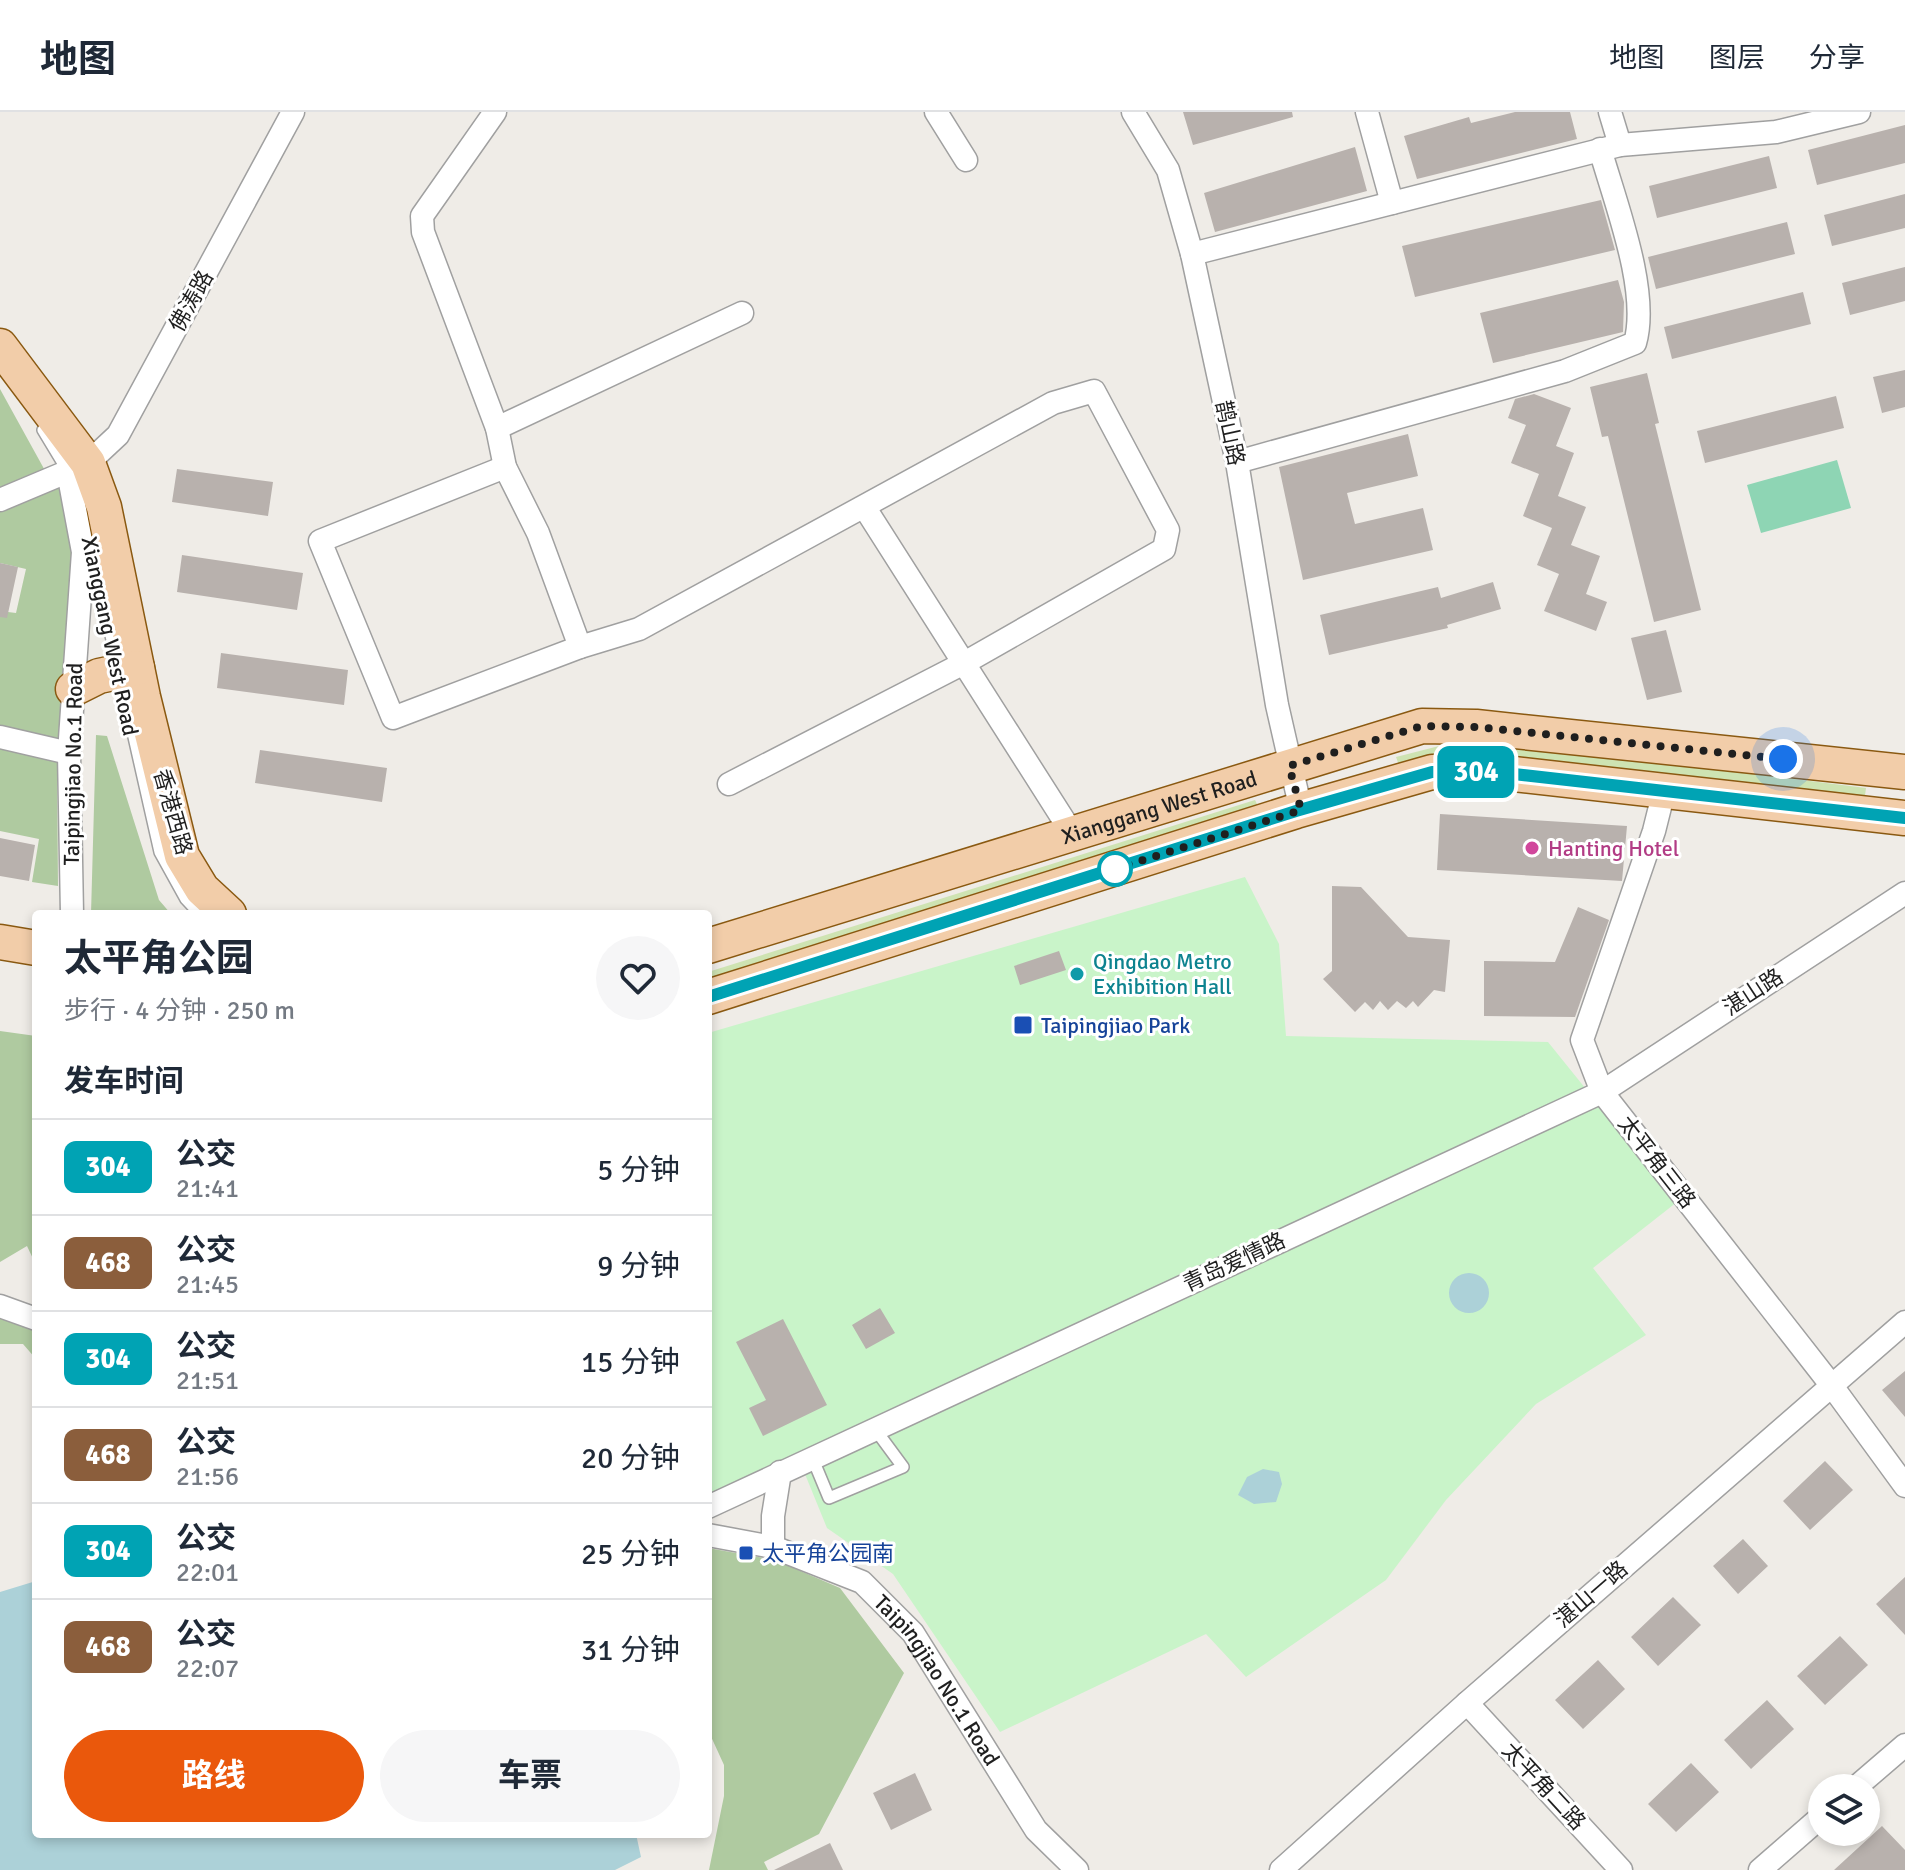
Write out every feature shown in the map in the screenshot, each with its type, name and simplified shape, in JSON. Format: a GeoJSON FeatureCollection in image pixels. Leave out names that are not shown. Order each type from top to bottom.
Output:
{"type":"FeatureCollection","features":[{"type":"Feature","properties":{"kind":"main road"},"geometry":{"type":"LineString","coordinates":[[0,346],[78,468]]}},
{"type":"Feature","properties":{"kind":"main road","name":"香港西路"},"geometry":{"type":"LineString","coordinates":[[78,468],[104,507],[127,670],[182,856],[202,889],[225,910]]}},
{"type":"Feature","properties":{"kind":"main road"},"geometry":{"type":"LineString","coordinates":[[73,689],[99,676],[127,670]]}},
{"type":"Feature","properties":{"kind":"main road","name":"Xianggang West Road"},"geometry":{"type":"LineString","coordinates":[[712,945],[1422,726],[1476,727],[1905,772]]}},
{"type":"Feature","properties":{"kind":"main road","name":"Xianggang West Road"},"geometry":{"type":"LineString","coordinates":[[712,996],[1301,810],[1432,772],[1496,772],[1905,818]]}},
{"type":"Feature","properties":{"kind":"main road"},"geometry":{"type":"LineString","coordinates":[[0,942],[32,947]]}},
{"type":"Feature","properties":{"kind":"street","name":"佛涛路"},"geometry":{"type":"LineString","coordinates":[[78,468],[118,435],[293,112]]}},
{"type":"Feature","properties":{"kind":"street"},"geometry":{"type":"LineString","coordinates":[[495,112],[422,216],[423,232],[497,428],[505,467],[538,533],[580,647]]}},
{"type":"Feature","properties":{"kind":"street"},"geometry":{"type":"LineString","coordinates":[[936,112],[966,160]]}},
{"type":"Feature","properties":{"kind":"street","name":"鹊山路"},"geometry":{"type":"LineString","coordinates":[[1133,112],[1168,170],[1192,254],[1237,462],[1289,766],[1301,810]]}},
{"type":"Feature","properties":{"kind":"street"},"geometry":{"type":"LineString","coordinates":[[1367,112],[1392,203]]}},
{"type":"Feature","properties":{"kind":"street"},"geometry":{"type":"LineString","coordinates":[[1237,462],[1565,371],[1635,343],[1640,324],[1610,147],[1610,112]]}},
{"type":"Feature","properties":{"kind":"street"},"geometry":{"type":"LineString","coordinates":[[1192,254],[1610,147],[1776,132],[1859,112]]}},
{"type":"Feature","properties":{"kind":"street"},"geometry":{"type":"LineString","coordinates":[[497,428],[742,313]]}},
{"type":"Feature","properties":{"kind":"street"},"geometry":{"type":"LineString","coordinates":[[505,467],[320,541],[393,718],[580,647],[639,629],[1053,403],[1094,391],[1168,530],[1164,549],[966,662],[729,784]]}},
{"type":"Feature","properties":{"kind":"street"},"geometry":{"type":"LineString","coordinates":[[0,500],[78,468]]}},
{"type":"Feature","properties":{"kind":"street","name":"Taipingjiao No.1 Road"},"geometry":{"type":"LineString","coordinates":[[72,910],[69,753],[83,552],[78,468]]}},
{"type":"Feature","properties":{"kind":"street"},"geometry":{"type":"LineString","coordinates":[[865,508],[966,662],[1072,833]]}},
{"type":"Feature","properties":{"kind":"street"},"geometry":{"type":"LineString","coordinates":[[0,737],[69,753]]}},
{"type":"Feature","properties":{"kind":"street","name":"太平角三路"},"geometry":{"type":"LineString","coordinates":[[1664,791],[1654,831],[1582,1040],[1602,1092],[1832,1386],[1905,1486]]}},
{"type":"Feature","properties":{"kind":"street","name":"湛山路"},"geometry":{"type":"LineString","coordinates":[[1602,1092],[1905,893]]}},
{"type":"Feature","properties":{"kind":"street","name":"青岛爱情路"},"geometry":{"type":"LineString","coordinates":[[712,1505],[1602,1092]]}},
{"type":"Feature","properties":{"kind":"street"},"geometry":{"type":"LineString","coordinates":[[0,1306],[32,1318]]}},
{"type":"Feature","properties":{"kind":"street","name":"湛山一路"},"geometry":{"type":"LineString","coordinates":[[1281,1870],[1467,1703],[1905,1322]]}},
{"type":"Feature","properties":{"kind":"street"},"geometry":{"type":"LineString","coordinates":[[773,1547],[773,1516],[780,1472]]}},
{"type":"Feature","properties":{"kind":"street","name":"Taipingjiao No.1 Road"},"geometry":{"type":"LineString","coordinates":[[712,1536],[773,1547],[862,1582],[913,1633],[1036,1830],[1077,1870]]}},
{"type":"Feature","properties":{"kind":"street","name":"太平角二路"},"geometry":{"type":"LineString","coordinates":[[1467,1703],[1621,1870]]}},
{"type":"Feature","properties":{"kind":"street"},"geometry":{"type":"LineString","coordinates":[[1871,1774],[1905,1745]]}},
{"type":"Feature","properties":{"kind":"street"},"geometry":{"type":"LineString","coordinates":[[1760,1870],[1808,1828]]}},
{"type":"Feature","properties":{"kind":"lane"},"geometry":{"type":"LineString","coordinates":[[0,366],[17,392]]}},
{"type":"Feature","properties":{"kind":"lane"},"geometry":{"type":"LineString","coordinates":[[35,418],[78,468]]}},
{"type":"Feature","properties":{"kind":"lane","name":"Xianggang West Road"},"geometry":{"type":"LineString","coordinates":[[127,670],[160,852],[186,899],[196,910]]}},
{"type":"Feature","properties":{"kind":"lane"},"geometry":{"type":"LineString","coordinates":[[812,1457],[829,1498],[903,1467],[870,1430]]}},
{"type":"Feature","properties":{"kind":"green space"},"geometry":{"type":"Polygon","coordinates":[[[0,389],[48,476],[0,492],[0,389]]]}},
{"type":"Feature","properties":{"kind":"green space"},"geometry":{"type":"Polygon","coordinates":[[[1837,460],[1851,508],[1761,533],[1747,485],[1837,460]]]}},
{"type":"Feature","properties":{"kind":"green space"},"geometry":{"type":"Polygon","coordinates":[[[60,487],[79,563],[62,744],[0,728],[0,611],[16,613],[26,569],[0,563],[0,510],[60,487]]]}},
{"type":"Feature","properties":{"kind":"green space"},"geometry":{"type":"Polygon","coordinates":[[[96,735],[107,736],[159,900],[168,910],[91,910],[96,735]]]}},
{"type":"Feature","properties":{"kind":"green space"},"geometry":{"type":"Polygon","coordinates":[[[1486,741],[1866,788],[1864,803],[1485,753],[1400,768],[1396,757],[1447,744],[1486,741]]]}},
{"type":"Feature","properties":{"kind":"green space"},"geometry":{"type":"Polygon","coordinates":[[[0,746],[57,759],[58,886],[32,882],[39,839],[0,831],[0,746]]]}},
{"type":"Feature","properties":{"kind":"green space"},"geometry":{"type":"Polygon","coordinates":[[[1255,800],[1261,812],[712,985],[712,971],[1255,800]]]}},
{"type":"Feature","properties":{"kind":"green space","name":"Taipingjiao Park"},"geometry":{"type":"Polygon","coordinates":[[[1245,877],[1279,944],[1286,1036],[1548,1042],[1677,1202],[1593,1268],[1646,1335],[1536,1404],[1446,1500],[1386,1580],[1246,1677],[1206,1634],[1000,1732],[893,1574],[827,1528],[798,1457],[712,1492],[712,1032],[1245,877]]]}},
{"type":"Feature","properties":{"kind":"green space"},"geometry":{"type":"Polygon","coordinates":[[[0,1031],[32,1035],[32,1257],[27,1246],[0,1262],[0,1031]]]}},
{"type":"Feature","properties":{"kind":"green space"},"geometry":{"type":"Polygon","coordinates":[[[0,1311],[32,1323],[32,1354],[23,1344],[0,1344],[0,1311]]]}},
{"type":"Feature","properties":{"kind":"green space"},"geometry":{"type":"Polygon","coordinates":[[[712,1549],[775,1560],[840,1588],[904,1673],[819,1834],[764,1862],[768,1870],[709,1870],[724,1796],[724,1765],[712,1739],[712,1549]]]}},
{"type":"Feature","properties":{"kind":"water"},"geometry":{"type":"Polygon","coordinates":[[[1469,1273],[1483,1279],[1489,1293],[1483,1307],[1469,1313],[1455,1307],[1449,1293],[1455,1279],[1469,1273]]]}},
{"type":"Feature","properties":{"kind":"water"},"geometry":{"type":"Polygon","coordinates":[[[1263,1469],[1279,1472],[1282,1484],[1276,1502],[1254,1504],[1238,1495],[1247,1477],[1263,1469]]]}},
{"type":"Feature","properties":{"kind":"water"},"geometry":{"type":"Polygon","coordinates":[[[32,1582],[32,1838],[637,1838],[641,1857],[615,1870],[0,1870],[0,1592],[32,1582]]]}},
{"type":"Feature","properties":{"kind":"building"},"geometry":{"type":"Polygon","coordinates":[[[1183,112],[1292,112],[1293,117],[1193,145],[1183,112]]]}},
{"type":"Feature","properties":{"kind":"building"},"geometry":{"type":"Polygon","coordinates":[[[1515,112],[1570,112],[1577,139],[1417,179],[1404,136],[1469,117],[1471,123],[1515,112]]]}},
{"type":"Feature","properties":{"kind":"building"},"geometry":{"type":"Polygon","coordinates":[[[1905,125],[1905,163],[1817,185],[1808,150],[1905,125]]]}},
{"type":"Feature","properties":{"kind":"building"},"geometry":{"type":"Polygon","coordinates":[[[1355,147],[1367,191],[1215,232],[1204,193],[1355,147]]]}},
{"type":"Feature","properties":{"kind":"building"},"geometry":{"type":"Polygon","coordinates":[[[1769,156],[1777,188],[1657,218],[1649,186],[1769,156]]]}},
{"type":"Feature","properties":{"kind":"building"},"geometry":{"type":"Polygon","coordinates":[[[1905,194],[1905,228],[1832,246],[1824,215],[1905,194]]]}},
{"type":"Feature","properties":{"kind":"building"},"geometry":{"type":"Polygon","coordinates":[[[1601,200],[1615,250],[1415,297],[1402,246],[1601,200]]]}},
{"type":"Feature","properties":{"kind":"building"},"geometry":{"type":"Polygon","coordinates":[[[1787,222],[1795,254],[1656,289],[1648,257],[1787,222]]]}},
{"type":"Feature","properties":{"kind":"building"},"geometry":{"type":"Polygon","coordinates":[[[1905,267],[1905,301],[1850,315],[1842,283],[1905,267]]]}},
{"type":"Feature","properties":{"kind":"building"},"geometry":{"type":"Polygon","coordinates":[[[1618,280],[1624,302],[1623,332],[1493,363],[1480,313],[1618,280]]]}},
{"type":"Feature","properties":{"kind":"building"},"geometry":{"type":"Polygon","coordinates":[[[1803,292],[1811,324],[1672,359],[1664,327],[1803,292]]]}},
{"type":"Feature","properties":{"kind":"building"},"geometry":{"type":"Polygon","coordinates":[[[1905,370],[1905,407],[1882,413],[1873,377],[1905,370]]]}},
{"type":"Feature","properties":{"kind":"building"},"geometry":{"type":"Polygon","coordinates":[[[1647,373],[1659,423],[1655,424],[1701,610],[1654,622],[1608,436],[1602,437],[1590,387],[1647,373]]]}},
{"type":"Feature","properties":{"kind":"building"},"geometry":{"type":"Polygon","coordinates":[[[1534,394],[1571,408],[1556,446],[1574,453],[1558,496],[1586,507],[1571,545],[1600,556],[1586,594],[1607,602],[1596,631],[1544,611],[1559,574],[1537,565],[1552,528],[1523,516],[1539,474],[1511,463],[1526,425],[1508,418],[1515,399],[1534,394]]]}},
{"type":"Feature","properties":{"kind":"building"},"geometry":{"type":"Polygon","coordinates":[[[1836,396],[1844,428],[1705,463],[1697,431],[1836,396]]]}},
{"type":"Feature","properties":{"kind":"building"},"geometry":{"type":"Polygon","coordinates":[[[1408,434],[1418,476],[1347,493],[1355,524],[1423,508],[1433,550],[1303,580],[1279,467],[1408,434]]]}},
{"type":"Feature","properties":{"kind":"building"},"geometry":{"type":"Polygon","coordinates":[[[177,469],[273,482],[268,516],[172,502],[177,469]]]}},
{"type":"Feature","properties":{"kind":"building"},"geometry":{"type":"Polygon","coordinates":[[[182,555],[303,573],[297,610],[177,592],[182,555]]]}},
{"type":"Feature","properties":{"kind":"building"},"geometry":{"type":"Polygon","coordinates":[[[0,563],[18,567],[7,618],[0,617],[0,563]]]}},
{"type":"Feature","properties":{"kind":"building"},"geometry":{"type":"Polygon","coordinates":[[[1493,582],[1501,609],[1447,625],[1448,628],[1329,655],[1320,615],[1438,587],[1441,598],[1493,582]]]}},
{"type":"Feature","properties":{"kind":"building"},"geometry":{"type":"Polygon","coordinates":[[[1666,630],[1682,692],[1647,700],[1631,638],[1666,630]]]}},
{"type":"Feature","properties":{"kind":"building"},"geometry":{"type":"Polygon","coordinates":[[[221,653],[348,670],[344,705],[217,688],[221,653]]]}},
{"type":"Feature","properties":{"kind":"building"},"geometry":{"type":"Polygon","coordinates":[[[260,750],[387,768],[382,802],[255,783],[260,750]]]}},
{"type":"Feature","properties":{"kind":"building","name":"Hanting Hotel"},"geometry":{"type":"Polygon","coordinates":[[[1440,814],[1627,826],[1622,881],[1437,870],[1440,814]]]}},
{"type":"Feature","properties":{"kind":"building"},"geometry":{"type":"Polygon","coordinates":[[[0,838],[35,845],[29,881],[0,876],[0,838]]]}},
{"type":"Feature","properties":{"kind":"building"},"geometry":{"type":"Polygon","coordinates":[[[1332,886],[1361,887],[1408,937],[1450,940],[1445,992],[1434,990],[1418,1007],[1413,1001],[1406,1008],[1397,1001],[1388,1010],[1380,1001],[1373,1010],[1365,1002],[1355,1012],[1323,979],[1332,971],[1332,886]]]}},
{"type":"Feature","properties":{"kind":"building"},"geometry":{"type":"Polygon","coordinates":[[[1578,907],[1609,920],[1575,1017],[1484,1016],[1484,961],[1555,962],[1578,907]]]}},
{"type":"Feature","properties":{"kind":"building"},"geometry":{"type":"Polygon","coordinates":[[[1059,951],[1066,970],[1020,985],[1014,966],[1059,951]]]}},
{"type":"Feature","properties":{"kind":"building"},"geometry":{"type":"Polygon","coordinates":[[[880,1308],[895,1333],[866,1349],[852,1325],[880,1308]]]}},
{"type":"Feature","properties":{"kind":"building"},"geometry":{"type":"Polygon","coordinates":[[[783,1319],[827,1405],[763,1436],[749,1408],[766,1400],[736,1342],[783,1319]]]}},
{"type":"Feature","properties":{"kind":"building"},"geometry":{"type":"Polygon","coordinates":[[[1905,1371],[1905,1417],[1882,1390],[1905,1371]]]}},
{"type":"Feature","properties":{"kind":"building"},"geometry":{"type":"Polygon","coordinates":[[[1825,1461],[1853,1490],[1810,1530],[1783,1501],[1825,1461]]]}},
{"type":"Feature","properties":{"kind":"building"},"geometry":{"type":"Polygon","coordinates":[[[1743,1539],[1768,1566],[1738,1594],[1713,1566],[1743,1539]]]}},
{"type":"Feature","properties":{"kind":"building"},"geometry":{"type":"Polygon","coordinates":[[[1905,1577],[1905,1635],[1876,1604],[1905,1577]]]}},
{"type":"Feature","properties":{"kind":"building"},"geometry":{"type":"Polygon","coordinates":[[[1673,1597],[1701,1625],[1658,1666],[1631,1637],[1673,1597]]]}},
{"type":"Feature","properties":{"kind":"building"},"geometry":{"type":"Polygon","coordinates":[[[1840,1636],[1868,1665],[1825,1705],[1797,1676],[1840,1636]]]}},
{"type":"Feature","properties":{"kind":"building"},"geometry":{"type":"Polygon","coordinates":[[[1598,1660],[1625,1689],[1583,1729],[1555,1700],[1598,1660]]]}},
{"type":"Feature","properties":{"kind":"building"},"geometry":{"type":"Polygon","coordinates":[[[1767,1700],[1794,1729],[1751,1769],[1724,1740],[1767,1700]]]}},
{"type":"Feature","properties":{"kind":"building"},"geometry":{"type":"Polygon","coordinates":[[[1691,1763],[1719,1792],[1676,1832],[1648,1804],[1691,1763]]]}},
{"type":"Feature","properties":{"kind":"building"},"geometry":{"type":"Polygon","coordinates":[[[915,1773],[932,1810],[891,1830],[873,1793],[915,1773]]]}},
{"type":"Feature","properties":{"kind":"building"},"geometry":{"type":"Polygon","coordinates":[[[1882,1826],[1905,1850],[1905,1870],[1834,1870],[1860,1846],[1880,1846],[1882,1826]]]}},
{"type":"Feature","properties":{"kind":"building"},"geometry":{"type":"Polygon","coordinates":[[[830,1843],[843,1870],[774,1870],[830,1843]]]}},
{"type":"Feature","properties":{"kind":"bus line","name":"304"},"geometry":{"type":"LineString","coordinates":[[712,996],[1296,811],[1432,772],[1496,772],[1905,818]]}},
{"type":"Feature","properties":{"kind":"place","name":"Hanting Hotel"},"geometry":{"type":"Point","coordinates":[1532,848]}},
{"type":"Feature","properties":{"kind":"place","name":"Qingdao Metro Exhibition Hall"},"geometry":{"type":"Point","coordinates":[1077,974]}},
{"type":"Feature","properties":{"kind":"place","name":"Taipingjiao Park"},"geometry":{"type":"Point","coordinates":[1023,1025]}},
{"type":"Feature","properties":{"kind":"place","name":"太平角公园南"},"geometry":{"type":"Point","coordinates":[746,1553]}},
{"type":"Feature","properties":{"kind":"route"},"geometry":{"type":"LineString","coordinates":[[1115,869],[1301,810],[1289,766],[1422,726],[1476,727],[1783,759]]}}]}
